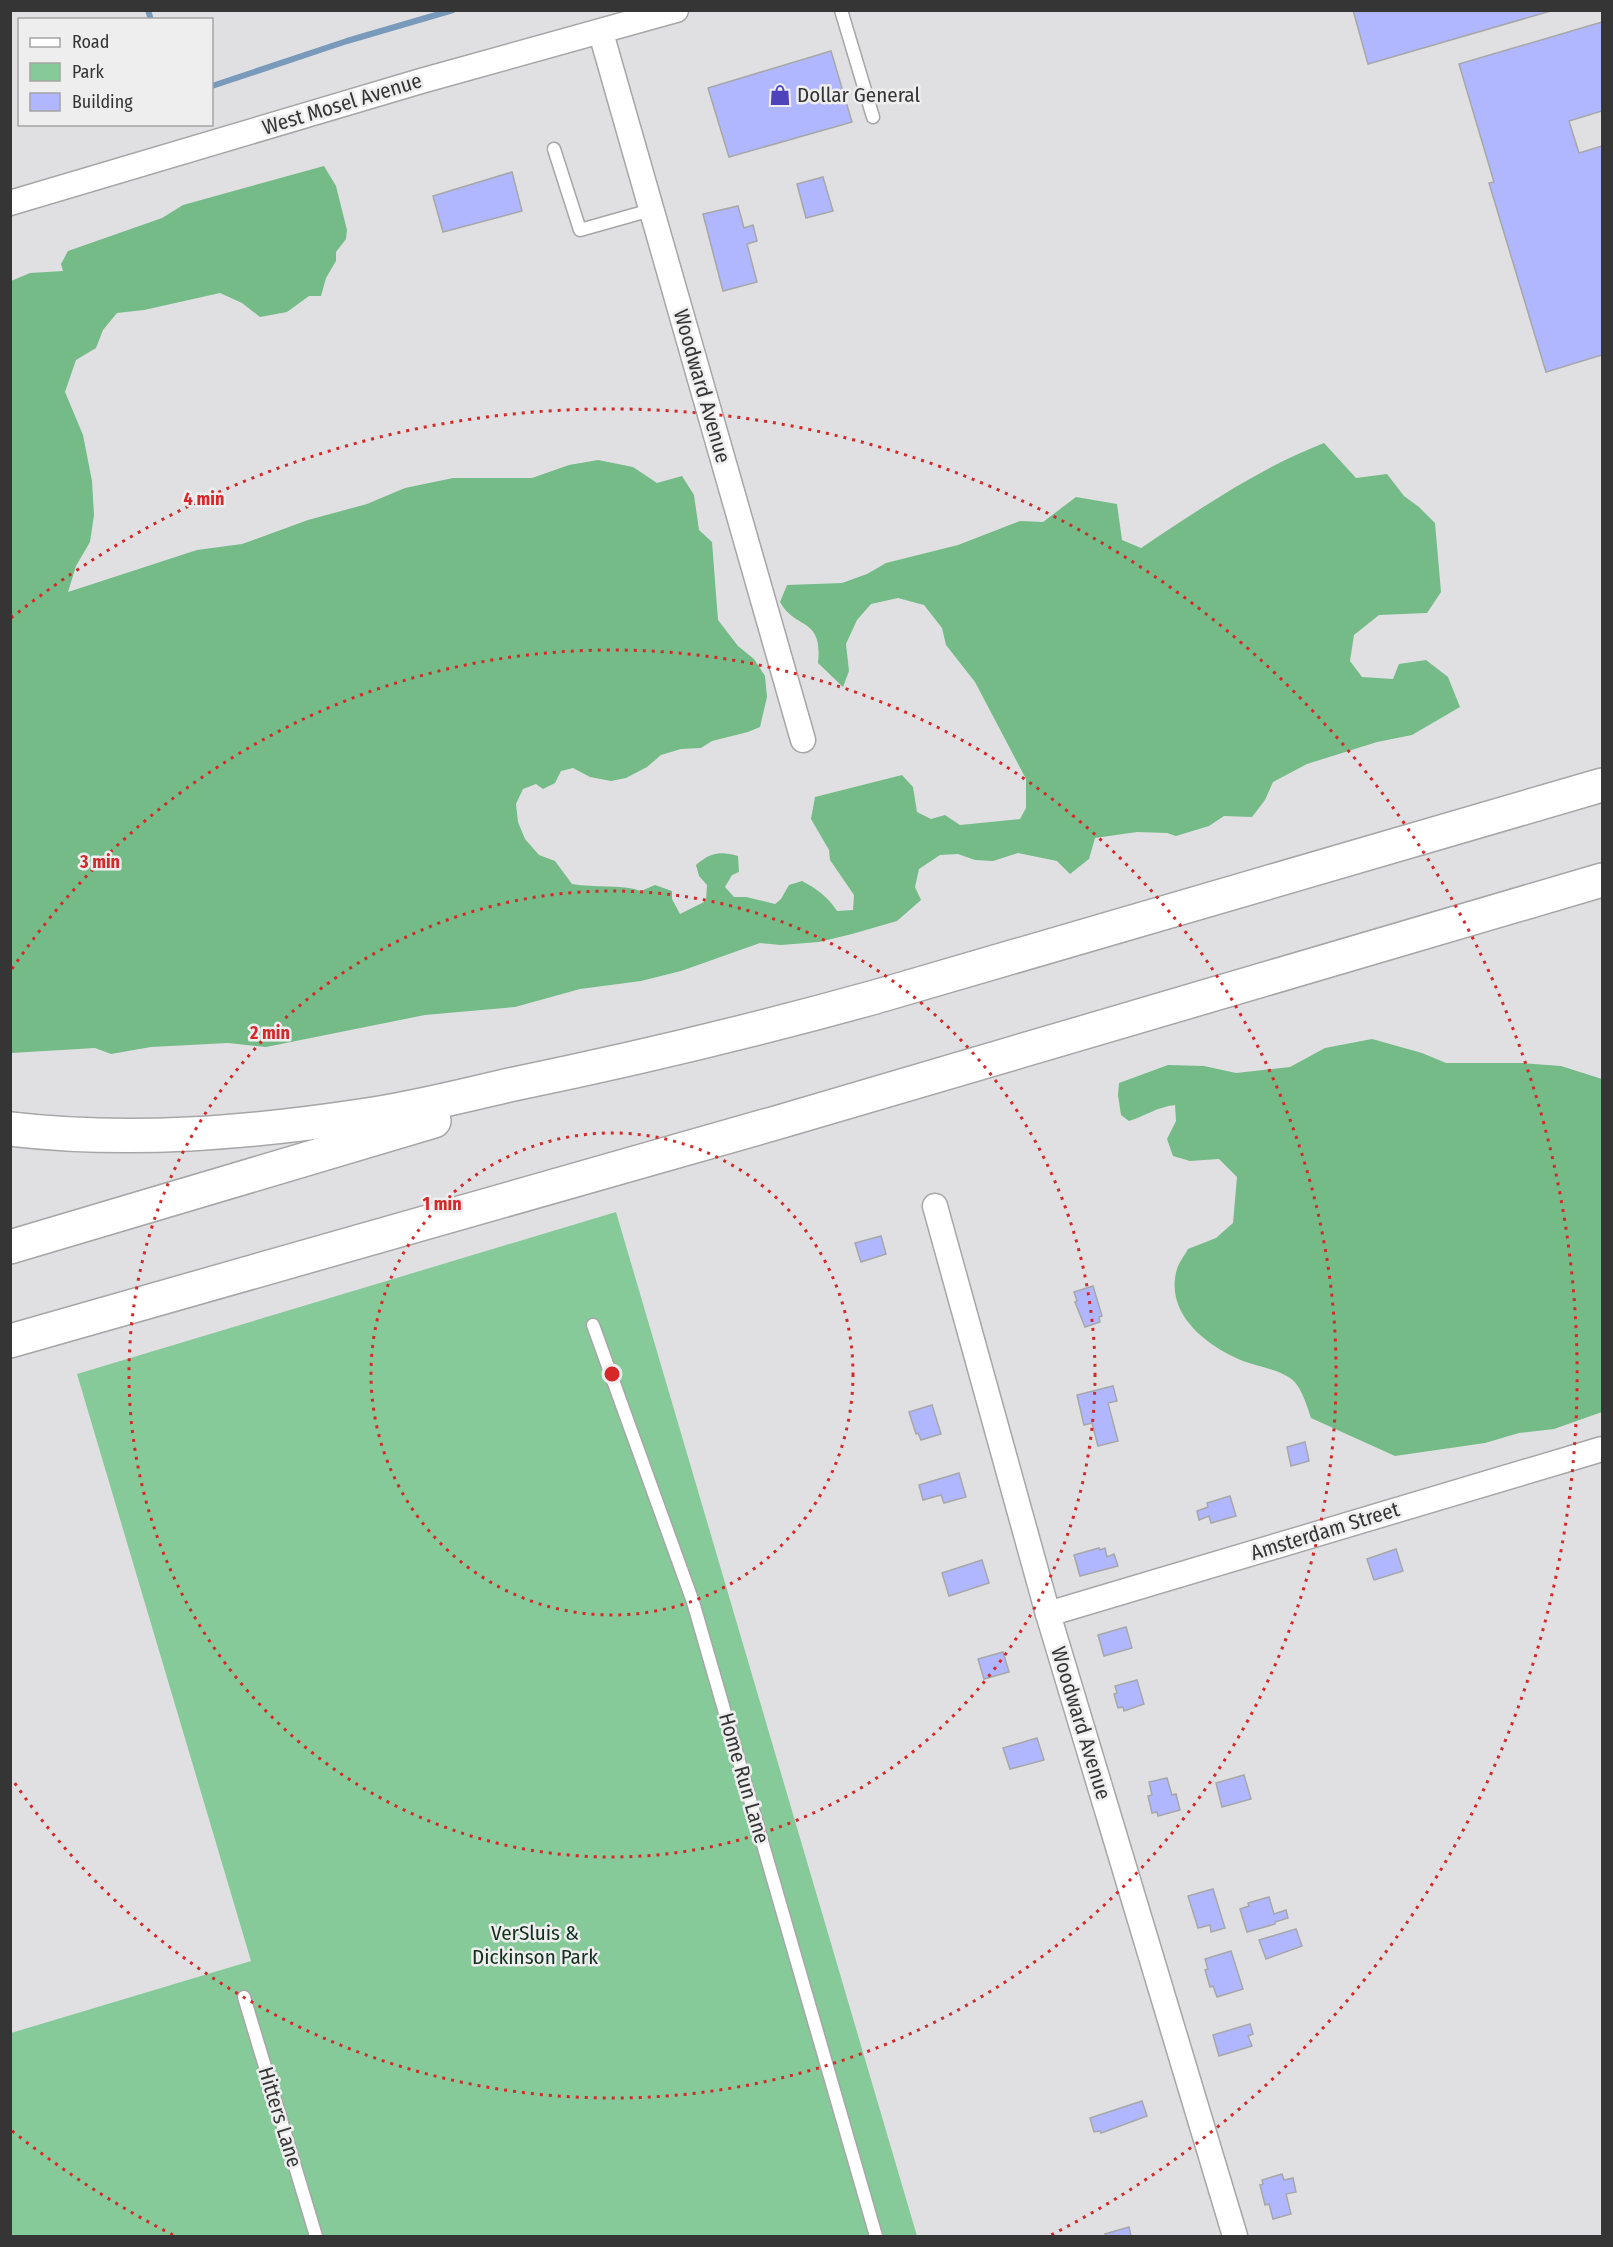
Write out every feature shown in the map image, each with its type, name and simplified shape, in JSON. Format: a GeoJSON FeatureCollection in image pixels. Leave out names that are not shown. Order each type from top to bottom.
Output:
{"type":"FeatureCollection","features":[{"type":"Feature","properties":{"kind":"highway"},"geometry":{"type":"LineString","coordinates":[[10,1129],[123,1137],[173,1136],[273,1127],[369,1115],[663,1053],[875,997],[1602,785]]}},
{"type":"Feature","properties":{"kind":"highway"},"geometry":{"type":"LineString","coordinates":[[10,1341],[779,1122],[1602,880]]}},
{"type":"Feature","properties":{"kind":"highway"},"geometry":{"type":"LineString","coordinates":[[10,1247],[663,1053]]}},
{"type":"Feature","properties":{"kind":"highway"},"geometry":{"type":"LineString","coordinates":[[10,1350],[86,1320]]}},
{"type":"Feature","properties":{"kind":"street","name":"West Mosel Avenue"},"geometry":{"type":"LineString","coordinates":[[10,203],[421,81],[601,33],[676,10]]}},
{"type":"Feature","properties":{"kind":"street","name":"Woodward Avenue"},"geometry":{"type":"LineString","coordinates":[[601,33],[803,740]]}},
{"type":"Feature","properties":{"kind":"street","name":"Woodward Avenue"},"geometry":{"type":"LineString","coordinates":[[935,1206],[1048,1614],[1235,2236]]}},
{"type":"Feature","properties":{"kind":"street","name":"Amsterdam Street"},"geometry":{"type":"LineString","coordinates":[[1048,1614],[1602,1449]]}},
{"type":"Feature","properties":{"kind":"lane"},"geometry":{"type":"LineString","coordinates":[[841,10],[873,117]]}},
{"type":"Feature","properties":{"kind":"lane"},"geometry":{"type":"LineString","coordinates":[[554,148],[580,230],[651,210]]}},
{"type":"Feature","properties":{"kind":"lane","name":"Home Run Lane"},"geometry":{"type":"LineString","coordinates":[[593,1325],[693,1602],[876,2236]]}},
{"type":"Feature","properties":{"kind":"lane","name":"Hitters Lane"},"geometry":{"type":"LineString","coordinates":[[244,1997],[316,2236]]}},
{"type":"Feature","properties":{"kind":"green space"},"geometry":{"type":"Polygon","coordinates":[[[324,166],[336,186],[347,230],[346,239],[336,252],[336,261],[326,278],[321,296],[309,296],[287,312],[260,317],[242,303],[220,293],[144,310],[117,313],[103,330],[96,348],[76,360],[65,392],[83,435],[92,481],[94,515],[90,542],[76,566],[68,592],[197,550],[242,544],[308,520],[367,504],[405,488],[453,478],[532,478],[569,465],[598,460],[633,467],[657,483],[682,476],[694,495],[699,530],[712,542],[718,620],[738,646],[754,659],[765,676],[767,697],[760,727],[712,741],[701,748],[681,749],[661,755],[647,767],[626,778],[611,781],[590,777],[573,768],[561,771],[555,783],[543,789],[536,784],[523,789],[516,804],[518,822],[525,839],[539,855],[555,861],[572,884],[641,891],[655,885],[672,891],[672,899],[680,914],[706,901],[707,885],[699,876],[696,865],[711,855],[726,853],[738,856],[739,872],[732,875],[725,887],[734,897],[746,897],[775,904],[781,899],[789,885],[802,881],[822,894],[837,911],[853,910],[854,895],[830,860],[829,850],[811,819],[815,797],[902,775],[913,787],[917,812],[931,819],[945,815],[960,825],[1020,819],[1026,808],[1026,779],[975,682],[946,645],[942,628],[924,605],[898,598],[871,604],[857,620],[846,644],[849,671],[843,687],[818,663],[818,648],[812,631],[786,611],[780,602],[787,585],[842,583],[867,574],[886,563],[958,545],[1020,521],[1043,522],[1076,497],[1117,504],[1122,540],[1141,548],[1252,477],[1324,443],[1356,478],[1387,474],[1404,496],[1435,523],[1441,592],[1427,613],[1379,615],[1354,635],[1350,661],[1362,677],[1393,679],[1399,664],[1426,660],[1448,677],[1460,707],[1412,735],[1377,742],[1307,764],[1273,782],[1265,800],[1252,817],[1224,816],[1209,826],[1176,836],[1167,833],[1137,832],[1095,838],[1089,859],[1070,874],[1057,861],[1018,853],[993,861],[975,860],[958,854],[940,855],[919,869],[915,887],[921,900],[897,921],[819,942],[781,945],[760,943],[681,971],[641,981],[580,989],[515,1007],[425,1015],[266,1047],[228,1043],[151,1047],[111,1054],[95,1048],[11,1053],[11,281],[30,273],[63,271],[61,264],[68,251],[162,218],[183,205],[324,166]]]}},
{"type":"Feature","properties":{"kind":"green space"},"geometry":{"type":"Polygon","coordinates":[[[1372,1039],[1422,1053],[1446,1063],[1522,1063],[1561,1066],[1602,1079],[1602,1412],[1554,1429],[1519,1433],[1485,1443],[1395,1456],[1311,1418],[1294,1381],[1276,1371],[1241,1360],[1221,1350],[1198,1333],[1181,1311],[1176,1298],[1175,1284],[1178,1266],[1188,1249],[1216,1238],[1233,1223],[1237,1177],[1219,1159],[1190,1161],[1173,1156],[1167,1139],[1176,1121],[1175,1105],[1129,1121],[1121,1115],[1119,1083],[1168,1065],[1204,1066],[1236,1073],[1290,1067],[1325,1048],[1372,1039]]]}},
{"type":"Feature","properties":{"kind":"green space","name":"VerSluis & Dickinson Park"},"geometry":{"type":"Polygon","coordinates":[[[616,1212],[917,2236],[11,2236],[11,2033],[251,1961],[77,1374],[616,1212]]]}},
{"type":"Feature","properties":{"kind":"building"},"geometry":{"type":"Polygon","coordinates":[[[1353,10],[1554,10],[1368,64],[1353,10]]]}},
{"type":"Feature","properties":{"kind":"building"},"geometry":{"type":"Polygon","coordinates":[[[1602,22],[1602,111],[1569,121],[1579,153],[1602,146],[1602,355],[1546,372],[1489,183],[1494,182],[1459,64],[1602,22]]]}},
{"type":"Feature","properties":{"kind":"building"},"geometry":{"type":"Polygon","coordinates":[[[831,51],[852,122],[729,157],[708,88],[831,51]]]}},
{"type":"Feature","properties":{"kind":"building"},"geometry":{"type":"Polygon","coordinates":[[[512,172],[522,211],[443,232],[433,196],[512,172]]]}},
{"type":"Feature","properties":{"kind":"building"},"geometry":{"type":"Polygon","coordinates":[[[823,177],[833,211],[806,218],[797,184],[823,177]]]}},
{"type":"Feature","properties":{"kind":"building"},"geometry":{"type":"Polygon","coordinates":[[[738,206],[744,228],[753,225],[757,241],[747,244],[757,282],[723,291],[703,214],[738,206]]]}},
{"type":"Feature","properties":{"kind":"building"},"geometry":{"type":"Polygon","coordinates":[[[881,1236],[886,1254],[861,1262],[855,1243],[881,1236]]]}},
{"type":"Feature","properties":{"kind":"building"},"geometry":{"type":"Polygon","coordinates":[[[1093,1286],[1102,1316],[1099,1317],[1100,1322],[1085,1327],[1075,1302],[1077,1301],[1074,1292],[1093,1286]]]}},
{"type":"Feature","properties":{"kind":"building"},"geometry":{"type":"Polygon","coordinates":[[[1113,1386],[1117,1401],[1108,1403],[1118,1441],[1098,1446],[1092,1423],[1084,1425],[1077,1395],[1113,1386]]]}},
{"type":"Feature","properties":{"kind":"building"},"geometry":{"type":"Polygon","coordinates":[[[932,1405],[941,1434],[921,1440],[918,1433],[916,1434],[909,1412],[932,1405]]]}},
{"type":"Feature","properties":{"kind":"building"},"geometry":{"type":"Polygon","coordinates":[[[1305,1442],[1309,1461],[1291,1466],[1287,1447],[1305,1442]]]}},
{"type":"Feature","properties":{"kind":"building"},"geometry":{"type":"Polygon","coordinates":[[[959,1473],[966,1497],[944,1503],[941,1495],[923,1500],[919,1485],[959,1473]]]}},
{"type":"Feature","properties":{"kind":"building"},"geometry":{"type":"Polygon","coordinates":[[[1230,1496],[1236,1516],[1211,1523],[1209,1516],[1199,1520],[1197,1511],[1208,1507],[1207,1503],[1230,1496]]]}},
{"type":"Feature","properties":{"kind":"building"},"geometry":{"type":"Polygon","coordinates":[[[1099,1548],[1100,1550],[1105,1548],[1107,1557],[1114,1554],[1118,1566],[1080,1576],[1074,1555],[1099,1548]]]}},
{"type":"Feature","properties":{"kind":"building"},"geometry":{"type":"Polygon","coordinates":[[[1396,1549],[1403,1571],[1374,1580],[1367,1559],[1396,1549]]]}},
{"type":"Feature","properties":{"kind":"building"},"geometry":{"type":"Polygon","coordinates":[[[982,1560],[989,1583],[949,1596],[942,1573],[982,1560]]]}},
{"type":"Feature","properties":{"kind":"building"},"geometry":{"type":"Polygon","coordinates":[[[1126,1627],[1132,1648],[1104,1656],[1098,1635],[1126,1627]]]}},
{"type":"Feature","properties":{"kind":"building"},"geometry":{"type":"Polygon","coordinates":[[[1003,1652],[1009,1672],[984,1679],[978,1659],[1003,1652]]]}},
{"type":"Feature","properties":{"kind":"building"},"geometry":{"type":"Polygon","coordinates":[[[1137,1680],[1144,1704],[1124,1711],[1123,1707],[1118,1708],[1114,1694],[1117,1693],[1115,1686],[1137,1680]]]}},
{"type":"Feature","properties":{"kind":"building"},"geometry":{"type":"Polygon","coordinates":[[[1037,1738],[1044,1760],[1010,1769],[1003,1748],[1037,1738]]]}},
{"type":"Feature","properties":{"kind":"building"},"geometry":{"type":"Polygon","coordinates":[[[1244,1775],[1251,1799],[1222,1807],[1216,1783],[1244,1775]]]}},
{"type":"Feature","properties":{"kind":"building"},"geometry":{"type":"Polygon","coordinates":[[[1167,1778],[1172,1795],[1176,1794],[1180,1810],[1158,1816],[1157,1812],[1152,1813],[1148,1796],[1152,1795],[1149,1782],[1167,1778]]]}},
{"type":"Feature","properties":{"kind":"building"},"geometry":{"type":"Polygon","coordinates":[[[1213,1889],[1225,1928],[1211,1932],[1210,1925],[1198,1928],[1188,1896],[1213,1889]]]}},
{"type":"Feature","properties":{"kind":"building"},"geometry":{"type":"Polygon","coordinates":[[[1269,1897],[1274,1914],[1286,1910],[1288,1918],[1247,1932],[1240,1909],[1249,1906],[1248,1903],[1269,1897]]]}},
{"type":"Feature","properties":{"kind":"building"},"geometry":{"type":"Polygon","coordinates":[[[1296,1929],[1302,1946],[1266,1959],[1259,1940],[1296,1929]]]}},
{"type":"Feature","properties":{"kind":"building"},"geometry":{"type":"Polygon","coordinates":[[[1231,1951],[1243,1989],[1217,1997],[1213,1986],[1210,1987],[1205,1970],[1208,1969],[1205,1959],[1231,1951]]]}},
{"type":"Feature","properties":{"kind":"building"},"geometry":{"type":"Polygon","coordinates":[[[1250,2024],[1253,2034],[1248,2036],[1252,2046],[1219,2056],[1213,2035],[1250,2024]]]}},
{"type":"Feature","properties":{"kind":"building"},"geometry":{"type":"Polygon","coordinates":[[[1142,2101],[1147,2116],[1101,2133],[1100,2131],[1094,2132],[1090,2118],[1142,2101]]]}},
{"type":"Feature","properties":{"kind":"building"},"geometry":{"type":"Polygon","coordinates":[[[1282,2174],[1284,2180],[1293,2178],[1296,2192],[1286,2194],[1291,2214],[1273,2219],[1269,2204],[1265,2205],[1260,2185],[1263,2184],[1262,2180],[1282,2174]]]}},
{"type":"Feature","properties":{"kind":"building"},"geometry":{"type":"Polygon","coordinates":[[[1129,2227],[1131,2236],[1106,2236],[1105,2234],[1129,2227]]]}},
{"type":"Feature","properties":{"kind":"waterway"},"geometry":{"type":"LineString","coordinates":[[148,10],[150,18]]}},
{"type":"Feature","properties":{"kind":"waterway"},"geometry":{"type":"LineString","coordinates":[[213,86],[347,41],[453,10]]}},
{"type":"Feature","properties":{"kind":"place","name":"Dollar General"},"geometry":{"type":"Point","coordinates":[780,95]}}]}
